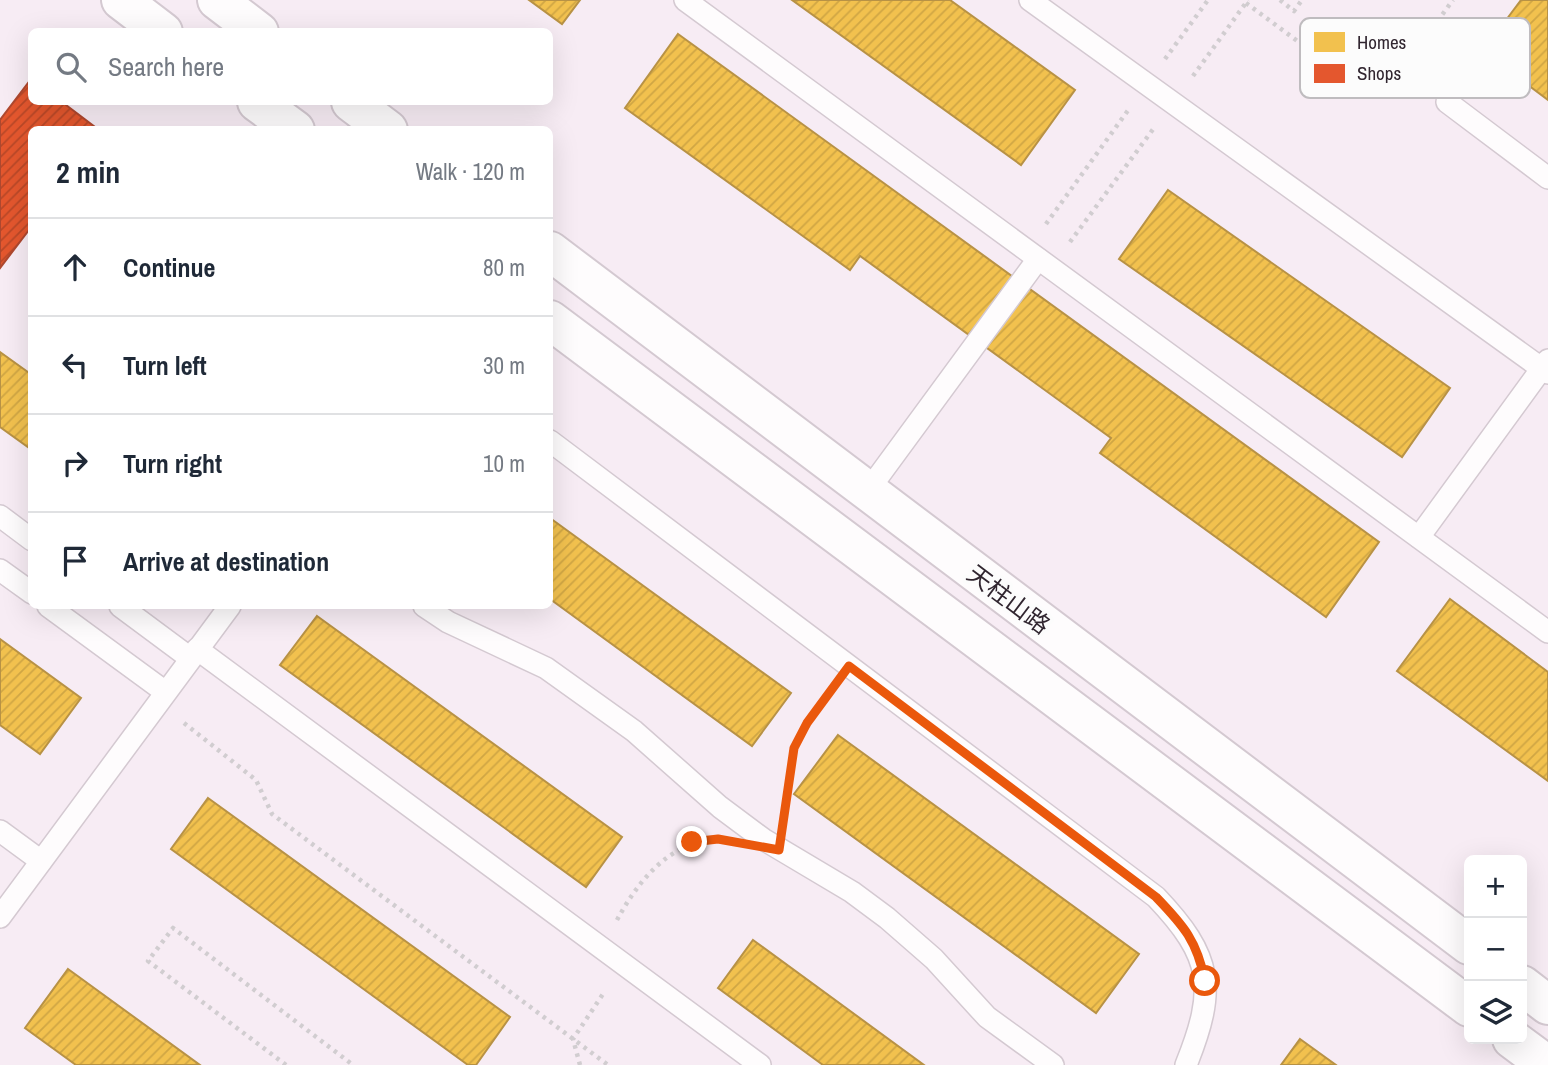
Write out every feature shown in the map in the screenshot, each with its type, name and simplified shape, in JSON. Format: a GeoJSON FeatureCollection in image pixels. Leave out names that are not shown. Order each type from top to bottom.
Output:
{"type":"FeatureCollection","features":[{"type":"Feature","properties":{"kind":"street"},"geometry":{"type":"LineString","coordinates":[[121,0],[158,28]]}},
{"type":"Feature","properties":{"kind":"street"},"geometry":{"type":"LineString","coordinates":[[217,0],[254,28]]}},
{"type":"Feature","properties":{"kind":"street"},"geometry":{"type":"LineString","coordinates":[[261,105],[290,126]]}},
{"type":"Feature","properties":{"kind":"street"},"geometry":{"type":"LineString","coordinates":[[355,105],[383,126]]}},
{"type":"Feature","properties":{"kind":"street","name":"天柱山路"},"geometry":{"type":"LineString","coordinates":[[553,253],[1464,941]]}},
{"type":"Feature","properties":{"kind":"street"},"geometry":{"type":"LineString","coordinates":[[553,322],[1464,1003]]}},
{"type":"Feature","properties":{"kind":"street"},"geometry":{"type":"LineString","coordinates":[[1527,989],[1548,1005]]}},
{"type":"Feature","properties":{"kind":"street"},"geometry":{"type":"LineString","coordinates":[[1519,1044],[1547,1065]]}},
{"type":"Feature","properties":{"kind":"lane"},"geometry":{"type":"LineString","coordinates":[[685,0],[1548,632]]}},
{"type":"Feature","properties":{"kind":"lane"},"geometry":{"type":"LineString","coordinates":[[1030,0],[1546,367],[1419,537]]}},
{"type":"Feature","properties":{"kind":"lane"},"geometry":{"type":"LineString","coordinates":[[1447,102],[1548,178]]}},
{"type":"Feature","properties":{"kind":"lane"},"geometry":{"type":"LineString","coordinates":[[867,492],[1039,259]]}},
{"type":"Feature","properties":{"kind":"lane"},"geometry":{"type":"LineString","coordinates":[[553,443],[1156,897],[1183,925],[1199,950],[1205,981],[1206,1005],[1186,1065]]}},
{"type":"Feature","properties":{"kind":"lane"},"geometry":{"type":"LineString","coordinates":[[0,516],[28,537]]}},
{"type":"Feature","properties":{"kind":"lane"},"geometry":{"type":"LineString","coordinates":[[0,570],[28,590]]}},
{"type":"Feature","properties":{"kind":"lane"},"geometry":{"type":"LineString","coordinates":[[52,609],[160,697]]}},
{"type":"Feature","properties":{"kind":"lane"},"geometry":{"type":"LineString","coordinates":[[125,609],[194,653],[761,1065]]}},
{"type":"Feature","properties":{"kind":"lane"},"geometry":{"type":"LineString","coordinates":[[0,918],[160,697],[228,609]]}},
{"type":"Feature","properties":{"kind":"lane"},"geometry":{"type":"LineString","coordinates":[[428,609],[447,622],[546,668],[634,731],[720,807],[779,850],[852,892],[887,918],[934,959],[987,1017],[1053,1065]]}},
{"type":"Feature","properties":{"kind":"lane"},"geometry":{"type":"LineString","coordinates":[[0,831],[41,861]]}},
{"type":"Feature","properties":{"kind":"path"},"geometry":{"type":"LineString","coordinates":[[1039,259],[1147,84],[1209,0]]}},
{"type":"Feature","properties":{"kind":"path"},"geometry":{"type":"LineString","coordinates":[[1280,0],[1294,11],[1302,0]]}},
{"type":"Feature","properties":{"kind":"path"},"geometry":{"type":"LineString","coordinates":[[1440,18],[1453,0]]}},
{"type":"Feature","properties":{"kind":"path"},"geometry":{"type":"LineString","coordinates":[[1039,259],[1173,103],[1247,1],[1300,42]]}},
{"type":"Feature","properties":{"kind":"path"},"geometry":{"type":"LineString","coordinates":[[1442,98],[1447,102]]}},
{"type":"Feature","properties":{"kind":"path"},"geometry":{"type":"LineString","coordinates":[[779,850],[794,748],[807,723],[849,666]]}},
{"type":"Feature","properties":{"kind":"path"},"geometry":{"type":"LineString","coordinates":[[160,697],[245,768],[256,780],[272,814],[608,1065]]}},
{"type":"Feature","properties":{"kind":"path"},"geometry":{"type":"LineString","coordinates":[[580,1065],[573,1039],[623,964],[617,947],[615,922],[626,902],[666,855],[692,842],[718,839]]}},
{"type":"Feature","properties":{"kind":"path"},"geometry":{"type":"LineString","coordinates":[[286,1065],[148,961],[173,928],[353,1065]]}},
{"type":"Feature","properties":{"kind":"building: Homes"},"geometry":{"type":"Polygon","coordinates":[[[529,0],[580,0],[562,24],[529,0]]]}},
{"type":"Feature","properties":{"kind":"building: Homes"},"geometry":{"type":"Polygon","coordinates":[[[792,0],[950,0],[1075,90],[1021,165],[792,0]]]}},
{"type":"Feature","properties":{"kind":"building: Homes"},"geometry":{"type":"Polygon","coordinates":[[[1521,0],[1548,0],[1548,100],[1530,86],[1530,18],[1508,18],[1521,0]]]}},
{"type":"Feature","properties":{"kind":"building: Homes"},"geometry":{"type":"Polygon","coordinates":[[[678,34],[1379,542],[1326,617],[1100,453],[1111,438],[860,256],[850,270],[625,108],[678,34]]]}},
{"type":"Feature","properties":{"kind":"building: Homes"},"geometry":{"type":"Polygon","coordinates":[[[1168,190],[1450,388],[1402,457],[1119,259],[1168,190]]]}},
{"type":"Feature","properties":{"kind":"building: Homes"},"geometry":{"type":"Polygon","coordinates":[[[0,352],[28,372],[28,447],[0,427],[0,352]]]}},
{"type":"Feature","properties":{"kind":"building: Homes"},"geometry":{"type":"Polygon","coordinates":[[[553,520],[791,693],[752,746],[553,601],[553,520]]]}},
{"type":"Feature","properties":{"kind":"building: Homes"},"geometry":{"type":"Polygon","coordinates":[[[1450,599],[1548,672],[1548,781],[1397,671],[1450,599]]]}},
{"type":"Feature","properties":{"kind":"building: Homes"},"geometry":{"type":"Polygon","coordinates":[[[317,616],[622,837],[586,887],[280,665],[317,616]]]}},
{"type":"Feature","properties":{"kind":"building: Homes"},"geometry":{"type":"Polygon","coordinates":[[[0,639],[81,698],[40,754],[0,725],[0,639]]]}},
{"type":"Feature","properties":{"kind":"building: Homes"},"geometry":{"type":"Polygon","coordinates":[[[838,735],[1139,954],[1096,1013],[794,794],[838,735]]]}},
{"type":"Feature","properties":{"kind":"building: Homes"},"geometry":{"type":"Polygon","coordinates":[[[208,798],[510,1017],[476,1065],[468,1065],[171,849],[208,798]]]}},
{"type":"Feature","properties":{"kind":"building: Homes"},"geometry":{"type":"Polygon","coordinates":[[[753,940],[924,1065],[823,1065],[718,988],[753,940]]]}},
{"type":"Feature","properties":{"kind":"building: Homes"},"geometry":{"type":"Polygon","coordinates":[[[68,969],[200,1065],[76,1065],[25,1028],[68,969]]]}},
{"type":"Feature","properties":{"kind":"building: Homes"},"geometry":{"type":"Polygon","coordinates":[[[1300,1039],[1336,1065],[1281,1065],[1300,1039]]]}},
{"type":"Feature","properties":{"kind":"building: Shops"},"geometry":{"type":"Polygon","coordinates":[[[28,83],[28,105],[66,105],[94,126],[28,126],[28,231],[0,268],[0,120],[28,83]]]}},
{"type":"Feature","properties":{"kind":"route"},"geometry":{"type":"LineString","coordinates":[[692,842],[718,839],[779,850],[794,748],[807,723],[849,666],[1156,897],[1183,925],[1199,950],[1205,981]]}}]}
